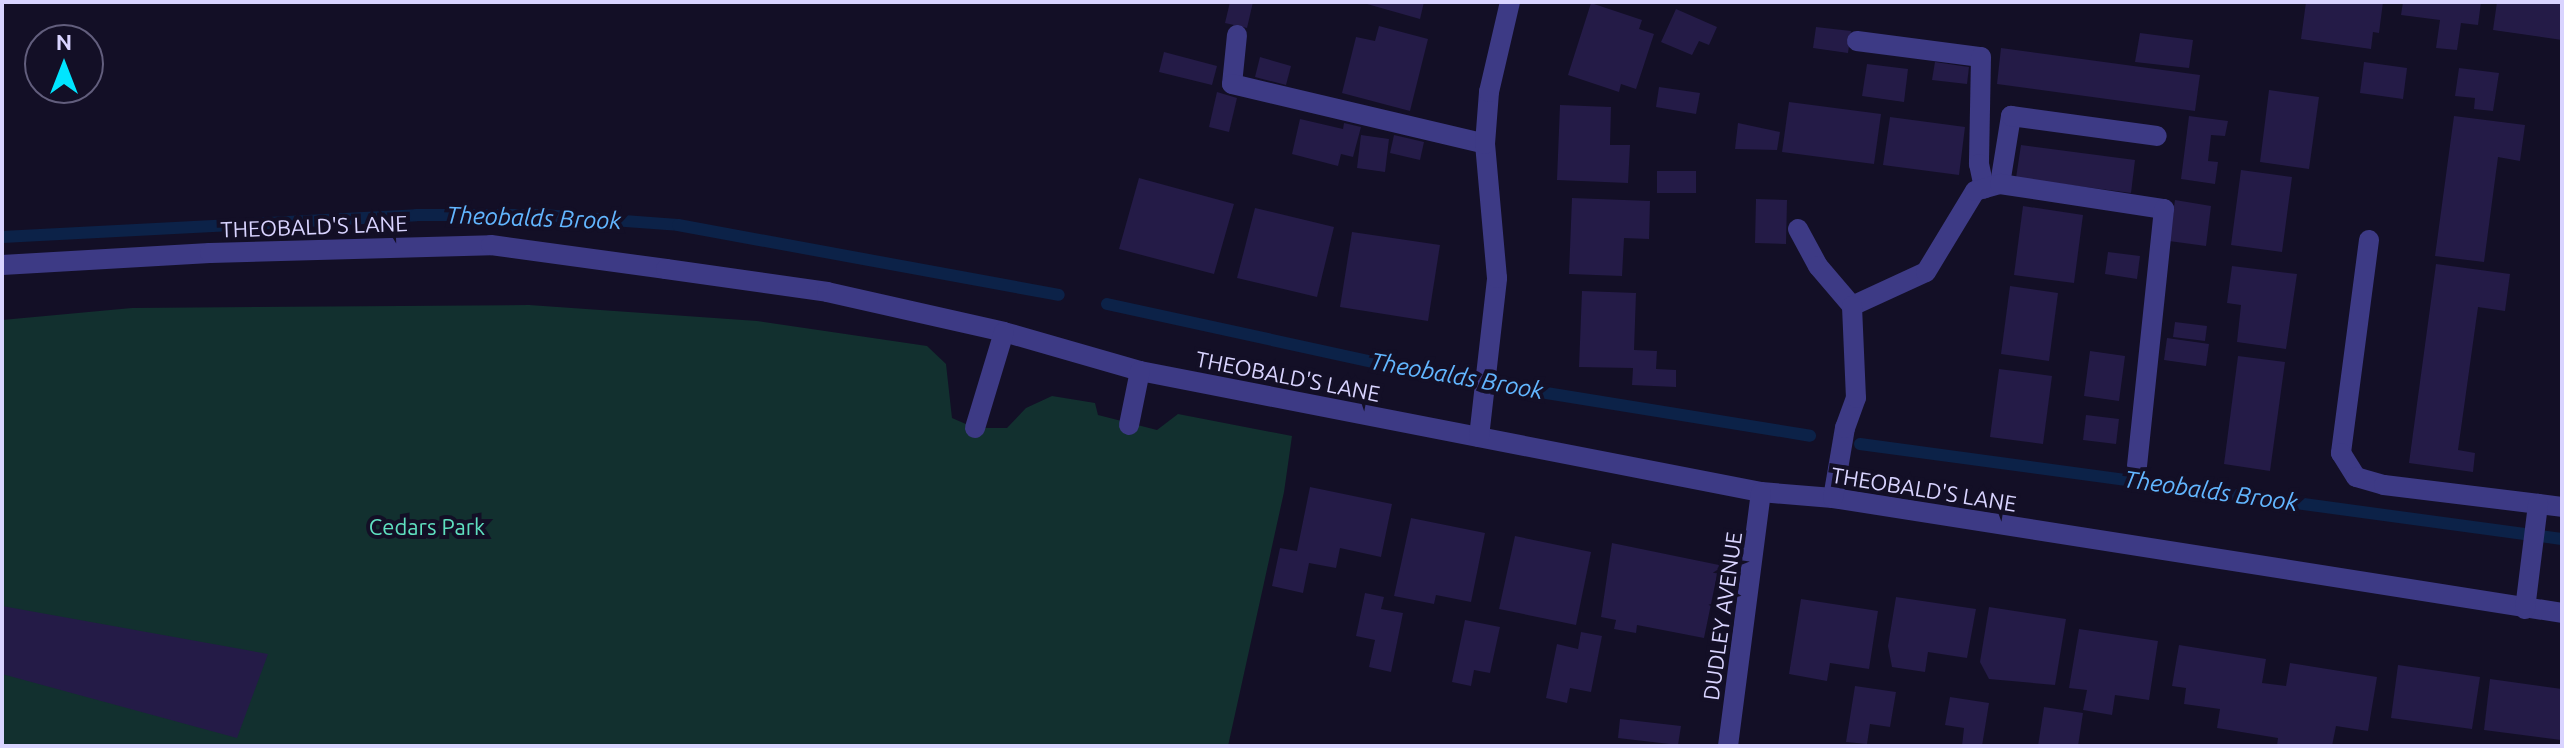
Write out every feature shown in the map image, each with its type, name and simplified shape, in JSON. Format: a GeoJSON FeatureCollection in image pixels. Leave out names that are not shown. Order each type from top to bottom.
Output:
{"type":"FeatureCollection","features":[{"type":"Feature","properties":{"kind":"street"},"geometry":{"type":"LineString","coordinates":[[1479,437],[1497,278],[1485,144],[1489,92],[1510,2]]}},
{"type":"Feature","properties":{"kind":"street"},"geometry":{"type":"LineString","coordinates":[[1237,35],[1232,84],[1485,144]]}},
{"type":"Feature","properties":{"kind":"street"},"geometry":{"type":"LineString","coordinates":[[1857,41],[1981,57],[1979,164],[1986,188]]}},
{"type":"Feature","properties":{"kind":"street"},"geometry":{"type":"LineString","coordinates":[[1852,306],[1926,272],[1986,188],[2011,116],[2157,136]]}},
{"type":"Feature","properties":{"kind":"street"},"geometry":{"type":"LineString","coordinates":[[1986,188],[2164,209],[2137,466]]}},
{"type":"Feature","properties":{"kind":"street"},"geometry":{"type":"LineString","coordinates":[[1798,229],[1818,266],[1852,306],[1856,398],[1839,454],[1833,498]]}},
{"type":"Feature","properties":{"kind":"street"},"geometry":{"type":"LineString","coordinates":[[2369,240],[2341,453],[2356,477],[2537,513],[2562,507]]}},
{"type":"Feature","properties":{"kind":"street","name":"THEOBALD'S LANE"},"geometry":{"type":"LineString","coordinates":[[2,265],[210,253],[491,245],[827,292],[1004,332],[1140,371],[1761,492],[1833,498],[2562,613]]}},
{"type":"Feature","properties":{"kind":"street"},"geometry":{"type":"LineString","coordinates":[[975,428],[1004,332]]}},
{"type":"Feature","properties":{"kind":"street"},"geometry":{"type":"LineString","coordinates":[[1129,425],[1140,371]]}},
{"type":"Feature","properties":{"kind":"street","name":"DUDLEY AVENUE"},"geometry":{"type":"LineString","coordinates":[[1728,746],[1761,492]]}},
{"type":"Feature","properties":{"kind":"street"},"geometry":{"type":"LineString","coordinates":[[2525,609],[2537,513]]}},
{"type":"Feature","properties":{"kind":"green space","name":"Cedars Park"},"geometry":{"type":"Polygon","coordinates":[[[529,305],[757,321],[927,346],[946,364],[952,418],[975,428],[1007,428],[1026,408],[1052,396],[1095,403],[1098,415],[1157,430],[1178,414],[1292,436],[1284,492],[1228,746],[2,746],[2,320],[132,308],[529,305]]]}},
{"type":"Feature","properties":{"kind":"building"},"geometry":{"type":"Polygon","coordinates":[[[1230,2],[1253,2],[1247,28],[1225,23],[1230,2]]]}},
{"type":"Feature","properties":{"kind":"building"},"geometry":{"type":"Polygon","coordinates":[[[1360,2],[1424,2],[1420,19],[1360,2]]]}},
{"type":"Feature","properties":{"kind":"building"},"geometry":{"type":"Polygon","coordinates":[[[2306,2],[2383,2],[2379,33],[2373,32],[2371,49],[2301,39],[2306,2]]]}},
{"type":"Feature","properties":{"kind":"building"},"geometry":{"type":"Polygon","coordinates":[[[2403,2],[2481,2],[2478,25],[2461,23],[2457,50],[2436,48],[2440,20],[2401,15],[2403,2]]]}},
{"type":"Feature","properties":{"kind":"building"},"geometry":{"type":"Polygon","coordinates":[[[2497,2],[2562,2],[2562,40],[2493,30],[2497,2]]]}},
{"type":"Feature","properties":{"kind":"building"},"geometry":{"type":"Polygon","coordinates":[[[1591,3],[1642,20],[1639,29],[1654,34],[1636,89],[1621,84],[1619,92],[1568,75],[1591,3]]]}},
{"type":"Feature","properties":{"kind":"building"},"geometry":{"type":"Polygon","coordinates":[[[1676,9],[1717,27],[1709,45],[1699,41],[1692,55],[1661,42],[1676,9]]]}},
{"type":"Feature","properties":{"kind":"building"},"geometry":{"type":"Polygon","coordinates":[[[1379,26],[1428,39],[1410,111],[1342,93],[1356,37],[1375,41],[1379,26]]]}},
{"type":"Feature","properties":{"kind":"building"},"geometry":{"type":"Polygon","coordinates":[[[1816,27],[1851,31],[1848,53],[1813,48],[1816,27]]]}},
{"type":"Feature","properties":{"kind":"building"},"geometry":{"type":"Polygon","coordinates":[[[2140,33],[2193,40],[2189,68],[2135,62],[2140,33]]]}},
{"type":"Feature","properties":{"kind":"building"},"geometry":{"type":"Polygon","coordinates":[[[2001,48],[2200,75],[2195,111],[1997,84],[2001,48]]]}},
{"type":"Feature","properties":{"kind":"building"},"geometry":{"type":"Polygon","coordinates":[[[1164,52],[1217,66],[1212,85],[1159,72],[1164,52]]]}},
{"type":"Feature","properties":{"kind":"building"},"geometry":{"type":"Polygon","coordinates":[[[1260,57],[1291,66],[1286,85],[1255,77],[1260,57]]]}},
{"type":"Feature","properties":{"kind":"building"},"geometry":{"type":"Polygon","coordinates":[[[1935,62],[1969,67],[1967,84],[1932,80],[1935,62]]]}},
{"type":"Feature","properties":{"kind":"building"},"geometry":{"type":"Polygon","coordinates":[[[2364,62],[2407,68],[2403,99],[2360,93],[2364,62]]]}},
{"type":"Feature","properties":{"kind":"building"},"geometry":{"type":"Polygon","coordinates":[[[1867,64],[1908,69],[1904,102],[1862,96],[1867,64]]]}},
{"type":"Feature","properties":{"kind":"building"},"geometry":{"type":"Polygon","coordinates":[[[2459,68],[2499,73],[2493,111],[2474,109],[2475,98],[2455,96],[2459,68]]]}},
{"type":"Feature","properties":{"kind":"building"},"geometry":{"type":"Polygon","coordinates":[[[1659,87],[1700,93],[1696,114],[1656,107],[1659,87]]]}},
{"type":"Feature","properties":{"kind":"building"},"geometry":{"type":"Polygon","coordinates":[[[2269,90],[2319,97],[2309,169],[2260,162],[2269,90]]]}},
{"type":"Feature","properties":{"kind":"building"},"geometry":{"type":"Polygon","coordinates":[[[1217,92],[1237,98],[1229,132],[1209,127],[1217,92]]]}},
{"type":"Feature","properties":{"kind":"building"},"geometry":{"type":"Polygon","coordinates":[[[1789,102],[1881,114],[1874,164],[1782,152],[1789,102]]]}},
{"type":"Feature","properties":{"kind":"building"},"geometry":{"type":"Polygon","coordinates":[[[1560,105],[1611,107],[1610,145],[1630,145],[1628,183],[1557,180],[1560,105]]]}},
{"type":"Feature","properties":{"kind":"building"},"geometry":{"type":"Polygon","coordinates":[[[2189,116],[2228,121],[2225,136],[2211,135],[2208,161],[2218,162],[2215,184],[2181,179],[2189,116]]]}},
{"type":"Feature","properties":{"kind":"building"},"geometry":{"type":"Polygon","coordinates":[[[2454,116],[2525,125],[2520,161],[2498,157],[2484,262],[2435,256],[2454,116]]]}},
{"type":"Feature","properties":{"kind":"building"},"geometry":{"type":"Polygon","coordinates":[[[1890,117],[1965,127],[1959,175],[1883,165],[1890,117]]]}},
{"type":"Feature","properties":{"kind":"building"},"geometry":{"type":"Polygon","coordinates":[[[1300,119],[1343,129],[1344,123],[1361,127],[1353,157],[1341,154],[1338,166],[1292,154],[1300,119]]]}},
{"type":"Feature","properties":{"kind":"building"},"geometry":{"type":"Polygon","coordinates":[[[1738,123],[1780,132],[1777,150],[1735,149],[1738,123]]]}},
{"type":"Feature","properties":{"kind":"building"},"geometry":{"type":"Polygon","coordinates":[[[1361,135],[1389,139],[1385,172],[1357,168],[1361,135]]]}},
{"type":"Feature","properties":{"kind":"building"},"geometry":{"type":"Polygon","coordinates":[[[1394,135],[1424,142],[1420,160],[1390,153],[1394,135]]]}},
{"type":"Feature","properties":{"kind":"building"},"geometry":{"type":"Polygon","coordinates":[[[2021,145],[2135,160],[2131,193],[2016,178],[2021,145]]]}},
{"type":"Feature","properties":{"kind":"building"},"geometry":{"type":"Polygon","coordinates":[[[2241,170],[2292,177],[2282,252],[2231,245],[2241,170]]]}},
{"type":"Feature","properties":{"kind":"building"},"geometry":{"type":"Polygon","coordinates":[[[1657,171],[1696,171],[1696,193],[1657,193],[1657,171]]]}},
{"type":"Feature","properties":{"kind":"building"},"geometry":{"type":"Polygon","coordinates":[[[1139,178],[1234,204],[1214,274],[1119,249],[1139,178]]]}},
{"type":"Feature","properties":{"kind":"building"},"geometry":{"type":"Polygon","coordinates":[[[1572,198],[1650,201],[1649,239],[1624,238],[1622,276],[1569,274],[1572,198]]]}},
{"type":"Feature","properties":{"kind":"building"},"geometry":{"type":"Polygon","coordinates":[[[1756,199],[1787,200],[1786,244],[1755,243],[1756,199]]]}},
{"type":"Feature","properties":{"kind":"building"},"geometry":{"type":"Polygon","coordinates":[[[2175,200],[2211,206],[2206,246],[2169,241],[2175,200]]]}},
{"type":"Feature","properties":{"kind":"building"},"geometry":{"type":"Polygon","coordinates":[[[2023,206],[2083,215],[2074,283],[2014,275],[2023,206]]]}},
{"type":"Feature","properties":{"kind":"building"},"geometry":{"type":"Polygon","coordinates":[[[1255,208],[1334,227],[1317,297],[1237,278],[1255,208]]]}},
{"type":"Feature","properties":{"kind":"building"},"geometry":{"type":"Polygon","coordinates":[[[1352,232],[1440,245],[1428,321],[1340,307],[1352,232]]]}},
{"type":"Feature","properties":{"kind":"building"},"geometry":{"type":"Polygon","coordinates":[[[2108,252],[2140,256],[2137,279],[2105,274],[2108,252]]]}},
{"type":"Feature","properties":{"kind":"building"},"geometry":{"type":"Polygon","coordinates":[[[2436,264],[2510,274],[2505,311],[2478,307],[2458,450],[2475,453],[2473,472],[2409,463],[2436,264]]]}},
{"type":"Feature","properties":{"kind":"building"},"geometry":{"type":"Polygon","coordinates":[[[2232,266],[2297,274],[2286,349],[2237,342],[2241,305],[2227,303],[2232,266]]]}},
{"type":"Feature","properties":{"kind":"building"},"geometry":{"type":"Polygon","coordinates":[[[2010,286],[2058,293],[2049,361],[2001,354],[2010,286]]]}},
{"type":"Feature","properties":{"kind":"building"},"geometry":{"type":"Polygon","coordinates":[[[1582,291],[1636,293],[1634,350],[1657,351],[1656,369],[1676,370],[1676,387],[1632,385],[1633,368],[1579,367],[1582,291]]]}},
{"type":"Feature","properties":{"kind":"building"},"geometry":{"type":"Polygon","coordinates":[[[2175,322],[2207,326],[2205,341],[2173,337],[2175,322]]]}},
{"type":"Feature","properties":{"kind":"building"},"geometry":{"type":"Polygon","coordinates":[[[2167,338],[2209,344],[2206,366],[2164,360],[2167,338]]]}},
{"type":"Feature","properties":{"kind":"building"},"geometry":{"type":"Polygon","coordinates":[[[2090,351],[2125,356],[2119,401],[2084,396],[2090,351]]]}},
{"type":"Feature","properties":{"kind":"building"},"geometry":{"type":"Polygon","coordinates":[[[2238,356],[2285,362],[2270,471],[2224,464],[2238,356]]]}},
{"type":"Feature","properties":{"kind":"building"},"geometry":{"type":"Polygon","coordinates":[[[1999,369],[2052,376],[2043,444],[1990,437],[1999,369]]]}},
{"type":"Feature","properties":{"kind":"building"},"geometry":{"type":"Polygon","coordinates":[[[2086,415],[2119,419],[2116,444],[2083,440],[2086,415]]]}},
{"type":"Feature","properties":{"kind":"building"},"geometry":{"type":"Polygon","coordinates":[[[1310,487],[1392,504],[1381,557],[1340,548],[1336,568],[1309,563],[1303,593],[1272,586],[1280,548],[1297,551],[1310,487]]]}},
{"type":"Feature","properties":{"kind":"building"},"geometry":{"type":"Polygon","coordinates":[[[1411,518],[1485,533],[1471,602],[1436,595],[1434,604],[1394,596],[1411,518]]]}},
{"type":"Feature","properties":{"kind":"building"},"geometry":{"type":"Polygon","coordinates":[[[1515,536],[1591,552],[1576,625],[1499,609],[1515,536]]]}},
{"type":"Feature","properties":{"kind":"building"},"geometry":{"type":"Polygon","coordinates":[[[1612,543],[1719,565],[1704,638],[1637,625],[1636,633],[1614,629],[1616,620],[1601,617],[1612,543]]]}},
{"type":"Feature","properties":{"kind":"building"},"geometry":{"type":"Polygon","coordinates":[[[1365,593],[1384,597],[1381,609],[1403,613],[1391,672],[1369,667],[1375,640],[1356,636],[1365,593]]]}},
{"type":"Feature","properties":{"kind":"building"},"geometry":{"type":"Polygon","coordinates":[[[1896,597],[1976,609],[1967,658],[1928,652],[1925,672],[1892,667],[1888,646],[1896,597]]]}},
{"type":"Feature","properties":{"kind":"building"},"geometry":{"type":"Polygon","coordinates":[[[1801,599],[1878,611],[1869,669],[1830,663],[1827,681],[1789,674],[1801,599]]]}},
{"type":"Feature","properties":{"kind":"building"},"geometry":{"type":"Polygon","coordinates":[[[2,606],[268,654],[237,738],[2,674],[2,606]]]}},
{"type":"Feature","properties":{"kind":"building"},"geometry":{"type":"Polygon","coordinates":[[[1989,607],[2066,619],[2055,685],[1989,679],[1980,662],[1989,607]]]}},
{"type":"Feature","properties":{"kind":"building"},"geometry":{"type":"Polygon","coordinates":[[[1465,620],[1500,627],[1490,673],[1474,670],[1471,686],[1452,682],[1465,620]]]}},
{"type":"Feature","properties":{"kind":"building"},"geometry":{"type":"Polygon","coordinates":[[[2079,629],[2158,641],[2149,700],[2115,695],[2112,715],[2083,710],[2087,690],[2069,688],[2079,629]]]}},
{"type":"Feature","properties":{"kind":"building"},"geometry":{"type":"Polygon","coordinates":[[[1581,632],[1602,636],[1591,692],[1570,688],[1567,703],[1546,698],[1557,644],[1578,649],[1581,632]]]}},
{"type":"Feature","properties":{"kind":"building"},"geometry":{"type":"Polygon","coordinates":[[[2179,645],[2266,659],[2262,683],[2286,686],[2290,663],[2377,677],[2368,731],[2336,726],[2332,746],[2277,746],[2278,738],[2217,728],[2220,709],[2184,704],[2186,688],[2172,686],[2179,645]]]}},
{"type":"Feature","properties":{"kind":"building"},"geometry":{"type":"Polygon","coordinates":[[[2398,665],[2480,677],[2472,729],[2391,718],[2398,665]]]}},
{"type":"Feature","properties":{"kind":"building"},"geometry":{"type":"Polygon","coordinates":[[[2490,679],[2562,689],[2561,740],[2484,730],[2490,679]]]}},
{"type":"Feature","properties":{"kind":"building"},"geometry":{"type":"Polygon","coordinates":[[[1855,686],[1896,692],[1890,727],[1870,724],[1867,744],[1846,742],[1855,686]]]}},
{"type":"Feature","properties":{"kind":"building"},"geometry":{"type":"Polygon","coordinates":[[[1950,697],[1989,703],[1982,746],[1962,746],[1964,728],[1945,725],[1950,697]]]}},
{"type":"Feature","properties":{"kind":"building"},"geometry":{"type":"Polygon","coordinates":[[[2044,707],[2083,713],[2078,746],[2038,746],[2044,707]]]}},
{"type":"Feature","properties":{"kind":"building"},"geometry":{"type":"Polygon","coordinates":[[[1620,719],[1681,726],[1678,745],[1618,738],[1620,719]]]}},
{"type":"Feature","properties":{"kind":"waterway","name":"Theobalds Brook"},"geometry":{"type":"LineString","coordinates":[[2,237],[416,215],[543,215],[678,225],[1059,295]]}},
{"type":"Feature","properties":{"kind":"waterway","name":"Theobalds Brook"},"geometry":{"type":"LineString","coordinates":[[1107,304],[1429,374],[1810,436]]}},
{"type":"Feature","properties":{"kind":"waterway","name":"Theobalds Brook"},"geometry":{"type":"LineString","coordinates":[[1860,444],[2562,539]]}}]}
